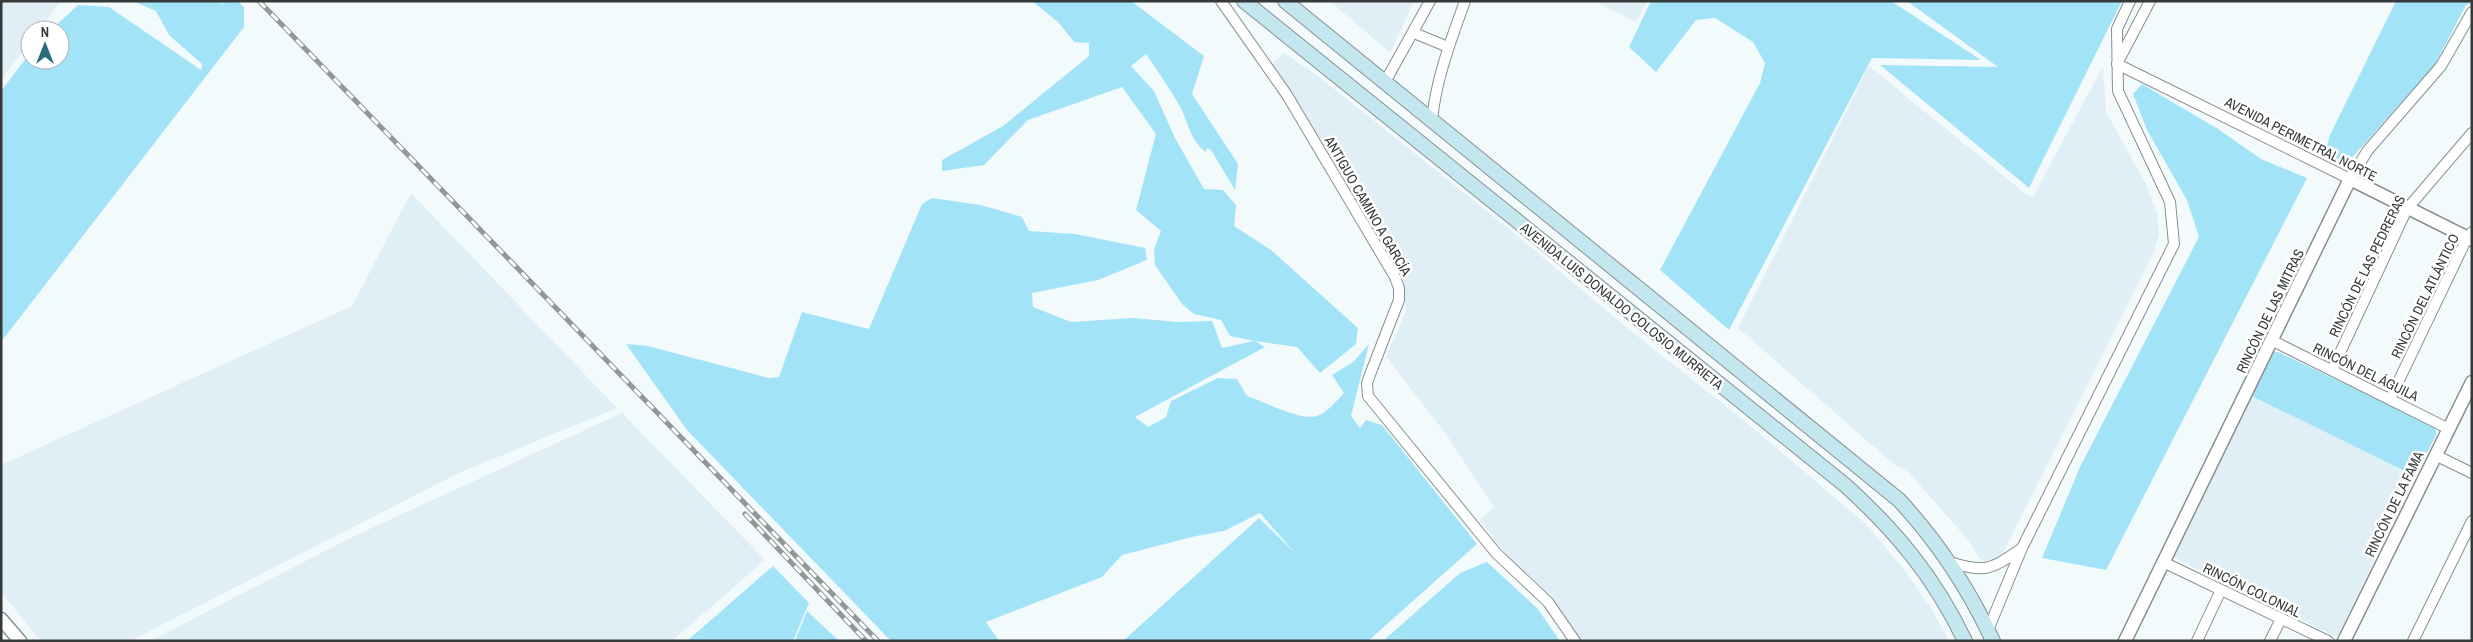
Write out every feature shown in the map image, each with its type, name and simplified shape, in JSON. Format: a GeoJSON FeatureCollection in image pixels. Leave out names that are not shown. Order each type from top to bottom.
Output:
{"type":"FeatureCollection","features":[{"type":"Feature","properties":{"kind":"main road","name":"AVENIDA LUIS DONALDO COLOSIO MURRIETA"},"geometry":{"type":"LineString","coordinates":[[1244,1],[1794,444],[1880,516],[1928,575],[1951,612],[1965,641]]}},
{"type":"Feature","properties":{"kind":"main road","name":"AVENIDA LUIS DONALDO COLOSIO MURRIETA"},"geometry":{"type":"LineString","coordinates":[[1285,1],[1810,425],[1899,500],[1923,526],[1949,562],[1990,636]]}},
{"type":"Feature","properties":{"kind":"main road"},"geometry":{"type":"LineString","coordinates":[[1794,444],[1810,425]]}},
{"type":"Feature","properties":{"kind":"street","name":"ANTIGUO CAMINO A GARCÍA"},"geometry":{"type":"LineString","coordinates":[[1221,1],[1287,95],[1395,277],[1399,288],[1399,300],[1367,383],[1368,396],[1496,553],[1548,602],[1575,641]]}},
{"type":"Feature","properties":{"kind":"street"},"geometry":{"type":"LineString","coordinates":[[1385,82],[1414,33],[1430,1]]}},
{"type":"Feature","properties":{"kind":"street"},"geometry":{"type":"LineString","coordinates":[[1432,120],[1448,47],[1465,1]]}},
{"type":"Feature","properties":{"kind":"street"},"geometry":{"type":"LineString","coordinates":[[1990,636],[2022,548],[2174,244],[2170,202],[2118,91],[2117,29],[2130,1]]}},
{"type":"Feature","properties":{"kind":"street"},"geometry":{"type":"LineString","coordinates":[[2117,64],[2150,1]]}},
{"type":"Feature","properties":{"kind":"street","name":"RINCÓN DE LAS MITRAS"},"geometry":{"type":"LineString","coordinates":[[2125,641],[2165,563],[2350,179],[2368,150],[2441,66],[2472,12]]}},
{"type":"Feature","properties":{"kind":"street"},"geometry":{"type":"LineString","coordinates":[[1414,33],[1448,47]]}},
{"type":"Feature","properties":{"kind":"street","name":"AVENIDA PERIMETRAL NORTE"},"geometry":{"type":"LineString","coordinates":[[2117,64],[2407,209],[2470,237]]}},
{"type":"Feature","properties":{"kind":"street","name":"RINCÓN DE LAS PEDRERAS"},"geometry":{"type":"LineString","coordinates":[[2332,370],[2407,209],[2472,133]]}},
{"type":"Feature","properties":{"kind":"street","name":"RINCÓN DEL ATLÁNTICO"},"geometry":{"type":"LineString","coordinates":[[2390,399],[2470,237]]}},
{"type":"Feature","properties":{"kind":"street","name":"RINCÓN DEL ÁGUILA"},"geometry":{"type":"LineString","coordinates":[[2273,341],[2447,428]]}},
{"type":"Feature","properties":{"kind":"street","name":"RINCÓN DE LA FAMA"},"geometry":{"type":"LineString","coordinates":[[2344,641],[2447,428],[2468,400],[2472,382]]}},
{"type":"Feature","properties":{"kind":"street"},"geometry":{"type":"LineString","coordinates":[[2434,455],[2472,473]]}},
{"type":"Feature","properties":{"kind":"street"},"geometry":{"type":"LineString","coordinates":[[2413,641],[2472,522]]}},
{"type":"Feature","properties":{"kind":"street"},"geometry":{"type":"LineString","coordinates":[[1949,562],[1982,570],[1997,565],[2022,548]]}},
{"type":"Feature","properties":{"kind":"street","name":"RINCÓN COLONIAL"},"geometry":{"type":"LineString","coordinates":[[2165,563],[2328,641]]}},
{"type":"Feature","properties":{"kind":"street"},"geometry":{"type":"LineString","coordinates":[[2197,641],[2221,590]]}},
{"type":"Feature","properties":{"kind":"street"},"geometry":{"type":"LineString","coordinates":[[1,619],[20,641]]}},
{"type":"Feature","properties":{"kind":"street"},"geometry":{"type":"LineString","coordinates":[[2270,641],[2281,619]]}},
{"type":"Feature","properties":{"kind":"shaded area"},"geometry":{"type":"Polygon","coordinates":[[[1,1],[61,1],[47,20],[20,20],[20,55],[1,80],[1,1]]]}},
{"type":"Feature","properties":{"kind":"shaded area"},"geometry":{"type":"Polygon","coordinates":[[[133,1],[220,1],[223,5],[223,1],[237,1],[244,7],[244,27],[1,342],[1,91],[20,66],[20,70],[70,70],[70,20],[62,20],[78,5],[109,7],[201,70],[202,64],[169,35],[156,11],[133,1]]]}},
{"type":"Feature","properties":{"kind":"shaded area"},"geometry":{"type":"Polygon","coordinates":[[[1032,1],[1131,1],[1204,56],[1192,94],[1238,164],[1235,190],[1211,150],[1207,148],[1206,152],[1196,142],[1178,103],[1146,54],[1131,66],[1154,91],[1175,138],[1204,189],[1223,190],[1236,205],[1234,226],[1271,250],[1358,328],[1356,344],[1320,373],[1297,347],[1255,341],[1265,347],[1135,417],[1148,427],[1166,417],[1171,401],[1218,378],[1237,379],[1247,396],[1283,410],[1302,416],[1317,416],[1328,409],[1344,393],[1332,375],[1353,362],[1369,344],[1351,416],[1360,428],[1366,420],[1382,425],[1477,544],[1368,641],[1123,641],[1259,518],[1294,552],[1260,513],[1224,531],[1196,536],[1122,555],[1102,577],[986,622],[999,641],[891,641],[687,430],[626,344],[648,346],[769,378],[779,377],[802,312],[869,329],[922,204],[932,198],[981,205],[1022,217],[1029,231],[1075,234],[1145,248],[1147,260],[1098,280],[1032,293],[1033,307],[1071,322],[1132,318],[1178,322],[1212,321],[1222,348],[1254,341],[1230,336],[1221,320],[1194,314],[1182,304],[1155,265],[1154,249],[1161,231],[1136,210],[1156,134],[1122,87],[1028,120],[984,165],[942,171],[942,160],[1003,126],[1089,56],[1089,43],[1074,42],[1059,23],[1032,1]]]}},
{"type":"Feature","properties":{"kind":"shaded area"},"geometry":{"type":"Polygon","coordinates":[[[1330,1],[1414,1],[1390,53],[1330,1]]]}},
{"type":"Feature","properties":{"kind":"shaded area"},"geometry":{"type":"Polygon","coordinates":[[[1594,1],[1647,1],[1636,22],[1594,1]]]}},
{"type":"Feature","properties":{"kind":"shaded area"},"geometry":{"type":"Polygon","coordinates":[[[1651,1],[1891,1],[1981,60],[1872,58],[1729,330],[1660,270],[1760,83],[1765,63],[1753,42],[1715,18],[1696,20],[1656,72],[1629,47],[1651,1]]]}},
{"type":"Feature","properties":{"kind":"shaded area"},"geometry":{"type":"Polygon","coordinates":[[[1907,1],[2122,1],[2029,188],[1880,65],[1998,67],[1907,1]]]}},
{"type":"Feature","properties":{"kind":"shaded area"},"geometry":{"type":"Polygon","coordinates":[[[2396,1],[2472,1],[2472,3],[2466,5],[2434,66],[2347,163],[2342,164],[2324,156],[2330,135],[2396,1]]]}},
{"type":"Feature","properties":{"kind":"shaded area"},"geometry":{"type":"Polygon","coordinates":[[[1284,53],[1317,75],[1509,229],[1631,331],[1747,423],[1867,525],[1905,571],[1931,608],[1949,641],[1581,641],[1554,599],[1524,576],[1479,520],[1494,507],[1448,437],[1386,356],[1406,312],[1403,277],[1271,65],[1284,53]]]}},
{"type":"Feature","properties":{"kind":"shaded area"},"geometry":{"type":"Polygon","coordinates":[[[1869,66],[2027,195],[2033,197],[2103,66],[2106,112],[2146,184],[2157,213],[2159,233],[2154,252],[2003,553],[1996,562],[1985,562],[1980,559],[1968,540],[1906,469],[1896,466],[1738,328],[1869,66]]]}},
{"type":"Feature","properties":{"kind":"shaded area"},"geometry":{"type":"Polygon","coordinates":[[[2142,84],[2218,129],[2261,159],[2307,178],[2106,570],[2042,558],[2080,467],[2199,237],[2187,200],[2147,130],[2133,94],[2142,84]]]}},
{"type":"Feature","properties":{"kind":"shaded area"},"geometry":{"type":"Polygon","coordinates":[[[411,193],[617,408],[461,472],[130,641],[41,641],[1,592],[1,465],[352,306],[411,193]]]}},
{"type":"Feature","properties":{"kind":"shaded area"},"geometry":{"type":"Polygon","coordinates":[[[2273,352],[2278,352],[2432,425],[2436,430],[2436,435],[2415,476],[2252,396],[2273,352]]]}},
{"type":"Feature","properties":{"kind":"shaded area"},"geometry":{"type":"Polygon","coordinates":[[[2252,396],[2415,476],[2337,637],[2174,558],[2252,396]]]}},
{"type":"Feature","properties":{"kind":"shaded area"},"geometry":{"type":"Polygon","coordinates":[[[622,413],[765,560],[672,641],[150,641],[352,537],[622,413]]]}},
{"type":"Feature","properties":{"kind":"shaded area"},"geometry":{"type":"Polygon","coordinates":[[[1487,562],[1538,609],[1560,641],[1383,641],[1460,573],[1487,562]]]}},
{"type":"Feature","properties":{"kind":"shaded area"},"geometry":{"type":"Polygon","coordinates":[[[773,566],[809,603],[793,641],[687,641],[773,566]]]}},
{"type":"Feature","properties":{"kind":"shaded area"},"geometry":{"type":"Polygon","coordinates":[[[807,611],[839,641],[795,641],[807,611]]]}},
{"type":"Feature","properties":{"kind":"railway"},"geometry":{"type":"LineString","coordinates":[[259,1],[878,641]]}},
{"type":"Feature","properties":{"kind":"railway"},"geometry":{"type":"LineString","coordinates":[[745,514],[866,641]]}}]}
